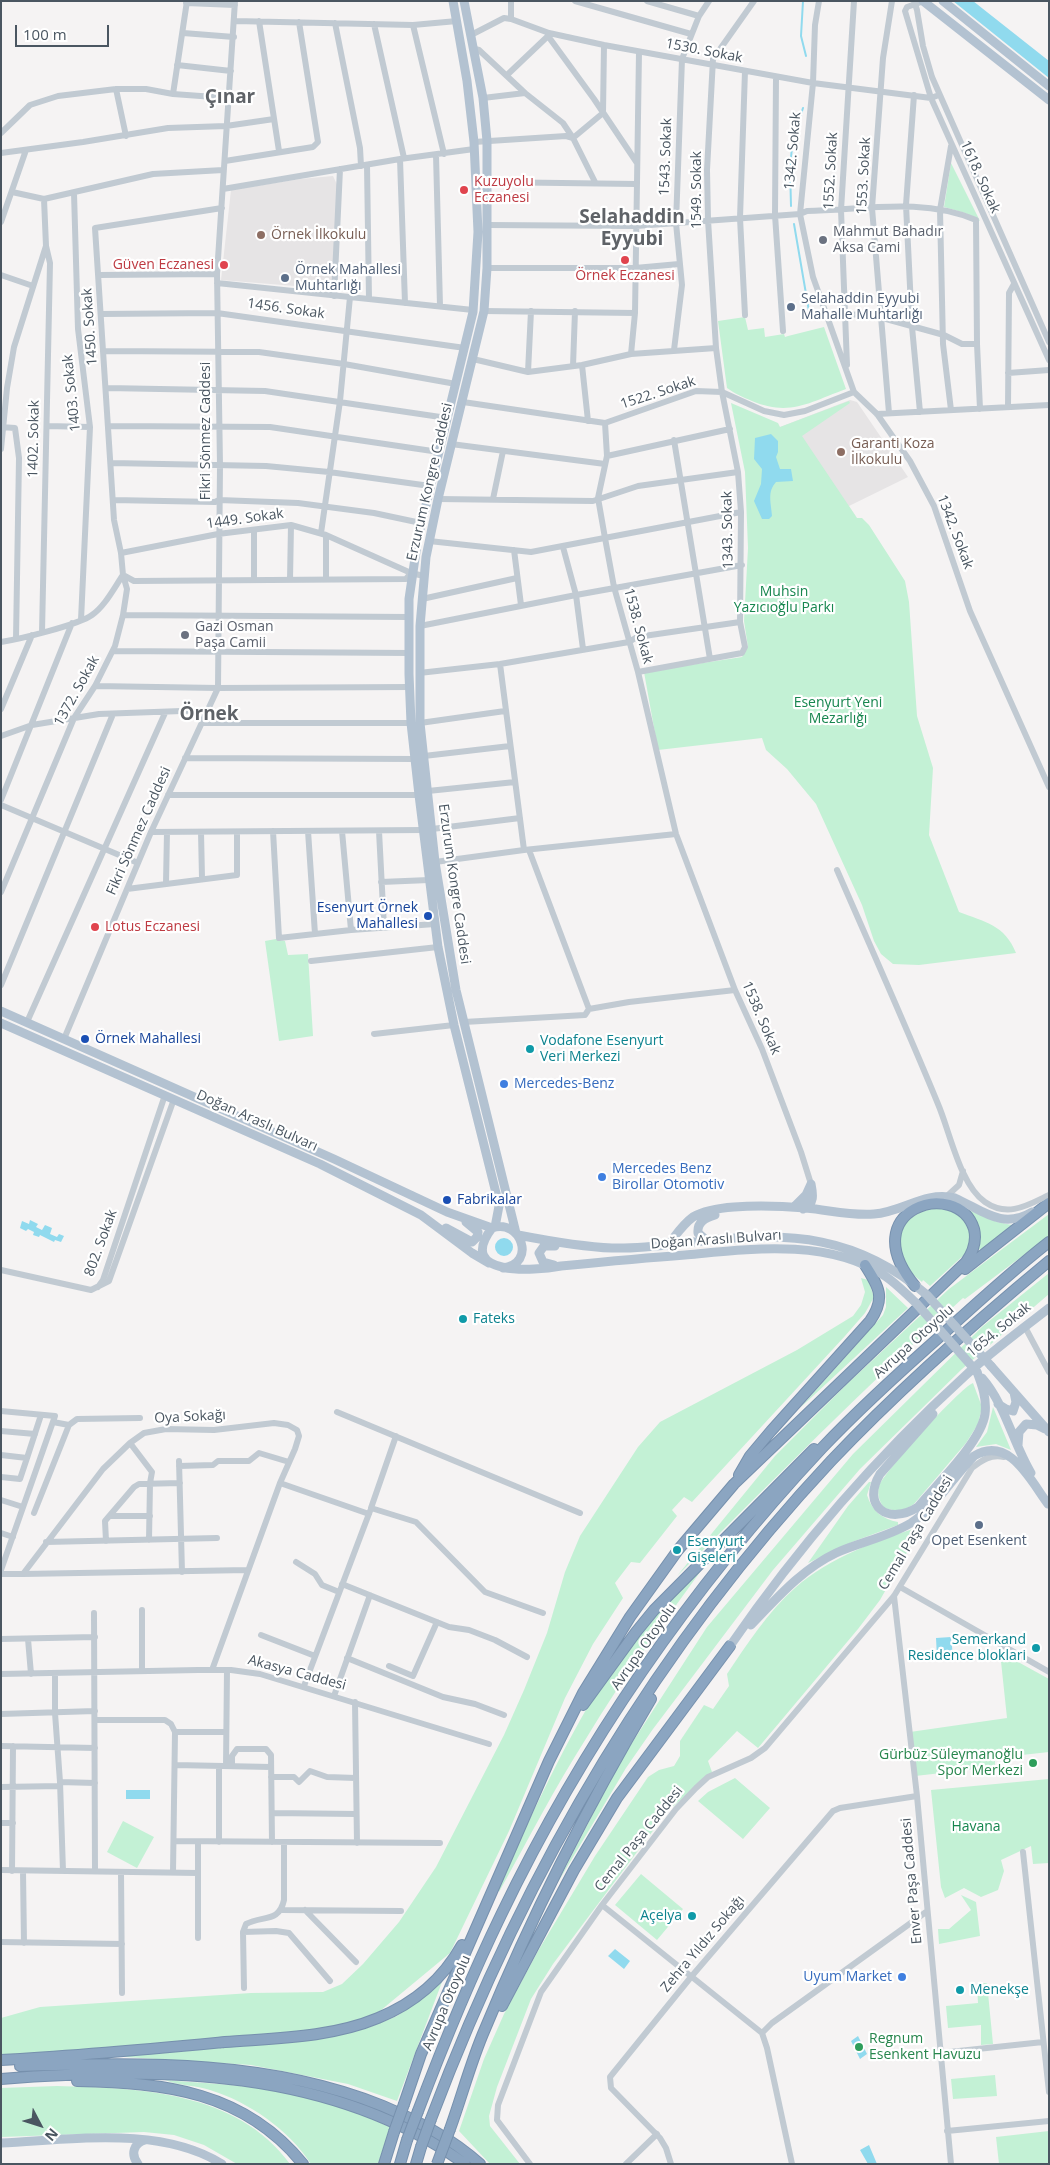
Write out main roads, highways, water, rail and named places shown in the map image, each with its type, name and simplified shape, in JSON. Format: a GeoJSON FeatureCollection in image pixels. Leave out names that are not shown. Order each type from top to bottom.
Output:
{"type":"FeatureCollection","features":[{"type":"Feature","properties":{"kind":"highway"},"geometry":{"type":"LineString","coordinates":[[938,1291],[1049,1202]]}},
{"type":"Feature","properties":{"kind":"highway"},"geometry":{"type":"LineString","coordinates":[[384,2164],[421,2054],[486,1901],[583,1693],[630,1617],[678,1550],[734,1484],[801,1418],[938,1291],[966,1262],[971,1255],[975,1233],[969,1218],[963,1212],[948,1205],[932,1204],[916,1208],[908,1214],[898,1227],[895,1242],[896,1256],[902,1270],[915,1286]]}},
{"type":"Feature","properties":{"kind":"highway","name":"Avrupa Otoyolu"},"geometry":{"type":"LineString","coordinates":[[400,2164],[407,2140],[459,2006],[501,1914],[563,1799],[601,1734],[673,1627],[780,1496],[846,1424],[916,1357],[1049,1242]]}},
{"type":"Feature","properties":{"kind":"highway","name":"Avrupa Otoyolu"},"geometry":{"type":"LineString","coordinates":[[416,2164],[474,2010],[535,1882],[603,1760],[669,1662],[747,1558],[832,1461],[947,1348],[1049,1260]]}},
{"type":"Feature","properties":{"kind":"highway"},"geometry":{"type":"LineString","coordinates":[[734,1484],[744,1466],[765,1438],[870,1321],[877,1310],[879,1290],[865,1266]]}},
{"type":"Feature","properties":{"kind":"highway"},"geometry":{"type":"LineString","coordinates":[[561,1737],[618,1655],[654,1610],[795,1466],[846,1424]]}},
{"type":"Feature","properties":{"kind":"highway"},"geometry":{"type":"LineString","coordinates":[[469,2077],[506,2000],[574,1870],[602,1823],[636,1771],[730,1646]]}},
{"type":"Feature","properties":{"kind":"highway"},"geometry":{"type":"LineString","coordinates":[[437,2164],[485,2028],[544,1900],[602,1784],[655,1692],[669,1662]]}},
{"type":"Feature","properties":{"kind":"highway"},"geometry":{"type":"LineString","coordinates":[[1,2060],[305,2035],[356,2026],[397,2009],[434,1983],[455,1957],[486,1901]]}},
{"type":"Feature","properties":{"kind":"highway"},"geometry":{"type":"LineString","coordinates":[[1,2066],[160,2064],[234,2069],[296,2079],[344,2092],[408,2117],[445,2136],[480,2164]]}},
{"type":"Feature","properties":{"kind":"highway"},"geometry":{"type":"LineString","coordinates":[[1,2079],[100,2074],[156,2074],[226,2078],[283,2087],[326,2097],[390,2120],[427,2138],[465,2164]]}},
{"type":"Feature","properties":{"kind":"highway"},"geometry":{"type":"LineString","coordinates":[[1,2079],[111,2082],[193,2092],[228,2105],[253,2118],[283,2142],[303,2164]]}},
{"type":"Feature","properties":{"kind":"main road","name":"Erzurum Kongre Caddesi"},"geometry":{"type":"LineString","coordinates":[[453,1],[467,81],[474,146],[478,232],[474,310],[421,522],[411,573],[408,617],[410,687],[420,758],[428,791],[429,880],[438,947],[454,1025],[499,1206],[494,1228]]}},
{"type":"Feature","properties":{"kind":"main road","name":"Erzurum Kongre Caddesi"},"geometry":{"type":"LineString","coordinates":[[415,723],[420,626],[428,541],[484,311],[487,268],[488,224],[483,98],[475,49],[464,1]]}},
{"type":"Feature","properties":{"kind":"main road"},"geometry":{"type":"LineString","coordinates":[[943,1],[1049,86]]}},
{"type":"Feature","properties":{"kind":"main road"},"geometry":{"type":"LineString","coordinates":[[920,2],[1049,100]]}},
{"type":"Feature","properties":{"kind":"main road","name":"Erzurum Kongre Caddesi"},"geometry":{"type":"LineString","coordinates":[[420,758],[419,795],[436,862],[456,990],[517,1234]]}},
{"type":"Feature","properties":{"kind":"main road","name":"Doğan Araslı Bulvarı"},"geometry":{"type":"LineString","coordinates":[[1,1011],[329,1156],[447,1212],[494,1228]]}},
{"type":"Feature","properties":{"kind":"main road","name":"Doğan Araslı Bulvarı"},"geometry":{"type":"LineString","coordinates":[[1,1023],[320,1164],[421,1215],[472,1253],[492,1264]]}},
{"type":"Feature","properties":{"kind":"main road"},"geometry":{"type":"LineString","coordinates":[[698,1234],[698,1225],[710,1217],[734,1212],[806,1208],[813,1198],[811,1184],[806,1195],[794,1207]]}},
{"type":"Feature","properties":{"kind":"main road"},"geometry":{"type":"LineString","coordinates":[[668,1245],[684,1224],[695,1216],[718,1208],[746,1206],[794,1207],[861,1215],[891,1211],[930,1197],[947,1196],[992,1216],[1008,1220],[1022,1218],[1049,1202]]}},
{"type":"Feature","properties":{"kind":"main road"},"geometry":{"type":"LineString","coordinates":[[421,1215],[438,1223],[468,1242],[475,1241],[478,1235],[477,1229],[447,1212]]}},
{"type":"Feature","properties":{"kind":"main road"},"geometry":{"type":"LineString","coordinates":[[684,1224],[706,1240]]}},
{"type":"Feature","properties":{"kind":"main road"},"geometry":{"type":"LineString","coordinates":[[494,1228],[509,1229],[517,1234],[522,1243],[521,1254],[514,1264],[503,1268],[492,1264],[486,1259],[483,1248],[486,1237],[494,1228]]}},
{"type":"Feature","properties":{"kind":"main road","name":"Doğan Araslı Bulvarı"},"geometry":{"type":"LineString","coordinates":[[517,1234],[613,1248],[766,1236],[816,1240],[866,1255],[927,1295],[1012,1388],[1049,1433]]}},
{"type":"Feature","properties":{"kind":"main road"},"geometry":{"type":"LineString","coordinates":[[561,1266],[543,1262],[539,1255],[541,1249],[548,1246],[587,1250],[613,1248]]}},
{"type":"Feature","properties":{"kind":"main road","name":"Doğan Araslı Bulvarı"},"geometry":{"type":"LineString","coordinates":[[503,1268],[542,1270],[561,1266],[768,1248],[821,1253],[865,1266],[892,1281],[916,1303],[990,1388],[998,1404],[1017,1457],[1049,1504]]}},
{"type":"Feature","properties":{"kind":"main road","name":"1654. Sokak"},"geometry":{"type":"LineString","coordinates":[[967,1374],[1049,1308]]}},
{"type":"Feature","properties":{"kind":"main road"},"geometry":{"type":"LineString","coordinates":[[967,1374],[880,1474],[873,1485],[872,1494],[875,1502],[886,1513],[896,1516],[907,1514],[918,1507],[971,1444],[981,1428],[986,1406],[977,1372]]}},
{"type":"Feature","properties":{"kind":"main road"},"geometry":{"type":"LineString","coordinates":[[730,1646],[815,1533],[851,1489],[908,1430],[967,1374]]}},
{"type":"Feature","properties":{"kind":"main road"},"geometry":{"type":"LineString","coordinates":[[998,1404],[1013,1411],[1016,1402],[1012,1388]]}},
{"type":"Feature","properties":{"kind":"main road"},"geometry":{"type":"LineString","coordinates":[[730,1646],[783,1591],[808,1570],[833,1554],[897,1530],[917,1518],[930,1507],[974,1456],[983,1451],[996,1449],[1017,1457],[1017,1437],[1021,1428],[1026,1424],[1037,1425],[1049,1433]]}},
{"type":"Feature","properties":{"kind":"main road"},"geometry":{"type":"LineString","coordinates":[[138,2164],[134,2154],[135,2147],[142,2141],[150,2140]]}},
{"type":"Feature","properties":{"kind":"main road"},"geometry":{"type":"LineString","coordinates":[[1,2143],[150,2140],[189,2148],[222,2164]]}},
{"type":"Feature","properties":{"kind":"water"},"geometry":{"type":"Polygon","coordinates":[[[953,1],[973,1],[1049,61],[1049,78],[953,1]]]}},
{"type":"Feature","properties":{"kind":"water"},"geometry":{"type":"Polygon","coordinates":[[[771,434],[778,441],[776,457],[780,469],[791,469],[793,481],[776,482],[771,490],[772,516],[769,519],[762,519],[754,501],[761,484],[762,469],[754,459],[755,438],[771,434]]]}},
{"type":"Feature","properties":{"kind":"water"},"geometry":{"type":"Polygon","coordinates":[[[30,1220],[38,1224],[36,1227],[42,1230],[45,1225],[52,1228],[50,1234],[57,1237],[59,1234],[64,1236],[61,1242],[55,1240],[54,1242],[40,1235],[39,1237],[33,1235],[34,1232],[20,1228],[22,1221],[29,1224],[30,1220]]]}},
{"type":"Feature","properties":{"kind":"water"},"geometry":{"type":"Polygon","coordinates":[[[504,1238],[510,1241],[513,1247],[510,1253],[504,1256],[498,1253],[495,1247],[498,1241],[504,1238]]]}},
{"type":"Feature","properties":{"kind":"water"},"geometry":{"type":"Polygon","coordinates":[[[951,1637],[953,1656],[937,1658],[936,1638],[951,1637]]]}},
{"type":"Feature","properties":{"kind":"water"},"geometry":{"type":"Polygon","coordinates":[[[126,1790],[150,1790],[150,1799],[126,1799],[126,1790]]]}},
{"type":"Feature","properties":{"kind":"water"},"geometry":{"type":"Polygon","coordinates":[[[615,1949],[630,1961],[624,1969],[608,1956],[615,1949]]]}},
{"type":"Feature","properties":{"kind":"water","name":"Regnum Esenkent Havuzu"},"geometry":{"type":"Polygon","coordinates":[[[858,2036],[867,2054],[860,2059],[851,2041],[858,2036]]]}},
{"type":"Feature","properties":{"kind":"water"},"geometry":{"type":"Polygon","coordinates":[[[869,2145],[877,2164],[868,2164],[860,2150],[869,2145]]]}},
{"type":"Feature","properties":{"kind":"waterway"},"geometry":{"type":"LineString","coordinates":[[803,1],[801,36],[806,56]]}},
{"type":"Feature","properties":{"kind":"waterway"},"geometry":{"type":"LineString","coordinates":[[791,206],[790,167],[793,138],[803,108]]}},
{"type":"Feature","properties":{"kind":"waterway"},"geometry":{"type":"LineString","coordinates":[[794,224],[810,317]]}},
{"type":"Feature","properties":{"kind":"place","name":"Kuzuyolu Eczanesi"},"geometry":{"type":"Point","coordinates":[464,190]}},
{"type":"Feature","properties":{"kind":"place","name":"Örnek İlkokulu"},"geometry":{"type":"Point","coordinates":[261,235]}},
{"type":"Feature","properties":{"kind":"place","name":"Mahmut Bahadır Aksa Cami"},"geometry":{"type":"Point","coordinates":[823,240]}},
{"type":"Feature","properties":{"kind":"place","name":"Örnek Eczanesi"},"geometry":{"type":"Point","coordinates":[625,260]}},
{"type":"Feature","properties":{"kind":"place","name":"Güven Eczanesi"},"geometry":{"type":"Point","coordinates":[224,265]}},
{"type":"Feature","properties":{"kind":"place","name":"Örnek Mahallesi Muhtarlığı"},"geometry":{"type":"Point","coordinates":[285,278]}},
{"type":"Feature","properties":{"kind":"place","name":"Selahaddin Eyyubi Mahalle Muhtarlığı"},"geometry":{"type":"Point","coordinates":[791,307]}},
{"type":"Feature","properties":{"kind":"place","name":"Garanti Koza İlkokulu"},"geometry":{"type":"Point","coordinates":[841,452]}},
{"type":"Feature","properties":{"kind":"place","name":"Gazi Osman Paşa Camii"},"geometry":{"type":"Point","coordinates":[185,635]}},
{"type":"Feature","properties":{"kind":"place","name":"Esenyurt Örnek Mahallesi"},"geometry":{"type":"Point","coordinates":[428,916]}},
{"type":"Feature","properties":{"kind":"place","name":"Lotus Eczanesi"},"geometry":{"type":"Point","coordinates":[95,927]}},
{"type":"Feature","properties":{"kind":"place","name":"Örnek Mahallesi"},"geometry":{"type":"Point","coordinates":[85,1039]}},
{"type":"Feature","properties":{"kind":"place","name":"Vodafone Esenyurt Veri Merkezi"},"geometry":{"type":"Point","coordinates":[530,1049]}},
{"type":"Feature","properties":{"kind":"place","name":"Mercedes-Benz"},"geometry":{"type":"Point","coordinates":[504,1084]}},
{"type":"Feature","properties":{"kind":"place","name":"Mercedes Benz Birollar Otomotiv"},"geometry":{"type":"Point","coordinates":[602,1177]}},
{"type":"Feature","properties":{"kind":"place","name":"Fabrikalar"},"geometry":{"type":"Point","coordinates":[447,1200]}},
{"type":"Feature","properties":{"kind":"place","name":"Fateks"},"geometry":{"type":"Point","coordinates":[463,1319]}},
{"type":"Feature","properties":{"kind":"place","name":"Opet Esenkent"},"geometry":{"type":"Point","coordinates":[979,1525]}},
{"type":"Feature","properties":{"kind":"place","name":"Esenyurt Gişeleri"},"geometry":{"type":"Point","coordinates":[677,1550]}},
{"type":"Feature","properties":{"kind":"place","name":"Semerkand Residence bloklari"},"geometry":{"type":"Point","coordinates":[1036,1648]}},
{"type":"Feature","properties":{"kind":"place","name":"Gürbüz Süleymanoğlu Spor Merkezi"},"geometry":{"type":"Point","coordinates":[1033,1763]}},
{"type":"Feature","properties":{"kind":"place","name":"Açelya"},"geometry":{"type":"Point","coordinates":[692,1916]}},
{"type":"Feature","properties":{"kind":"place","name":"Uyum Market"},"geometry":{"type":"Point","coordinates":[902,1977]}},
{"type":"Feature","properties":{"kind":"place","name":"Menekşe"},"geometry":{"type":"Point","coordinates":[960,1990]}},
{"type":"Feature","properties":{"kind":"place","name":"Regnum Esenkent Havuzu"},"geometry":{"type":"Point","coordinates":[859,2047]}},
{"type":"Feature","properties":{"kind":"district","name":"Çınar"},"geometry":{"type":"Point","coordinates":[230,98]}},
{"type":"Feature","properties":{"kind":"district","name":"Selahaddin Eyyubi"},"geometry":{"type":"Point","coordinates":[632,229]}},
{"type":"Feature","properties":{"kind":"district","name":"Örnek"},"geometry":{"type":"Point","coordinates":[209,715]}},
{"type":"Feature","properties":{"kind":"park label","name":"Muhsin Yazıcıoğlu Parkı"},"geometry":{"type":"Point","coordinates":[784,600]}},
{"type":"Feature","properties":{"kind":"park label","name":"Esenyurt Yeni Mezarlığı"},"geometry":{"type":"Point","coordinates":[838,712]}},
{"type":"Feature","properties":{"kind":"park label","name":"Havana"},"geometry":{"type":"Point","coordinates":[976,1827]}}]}
